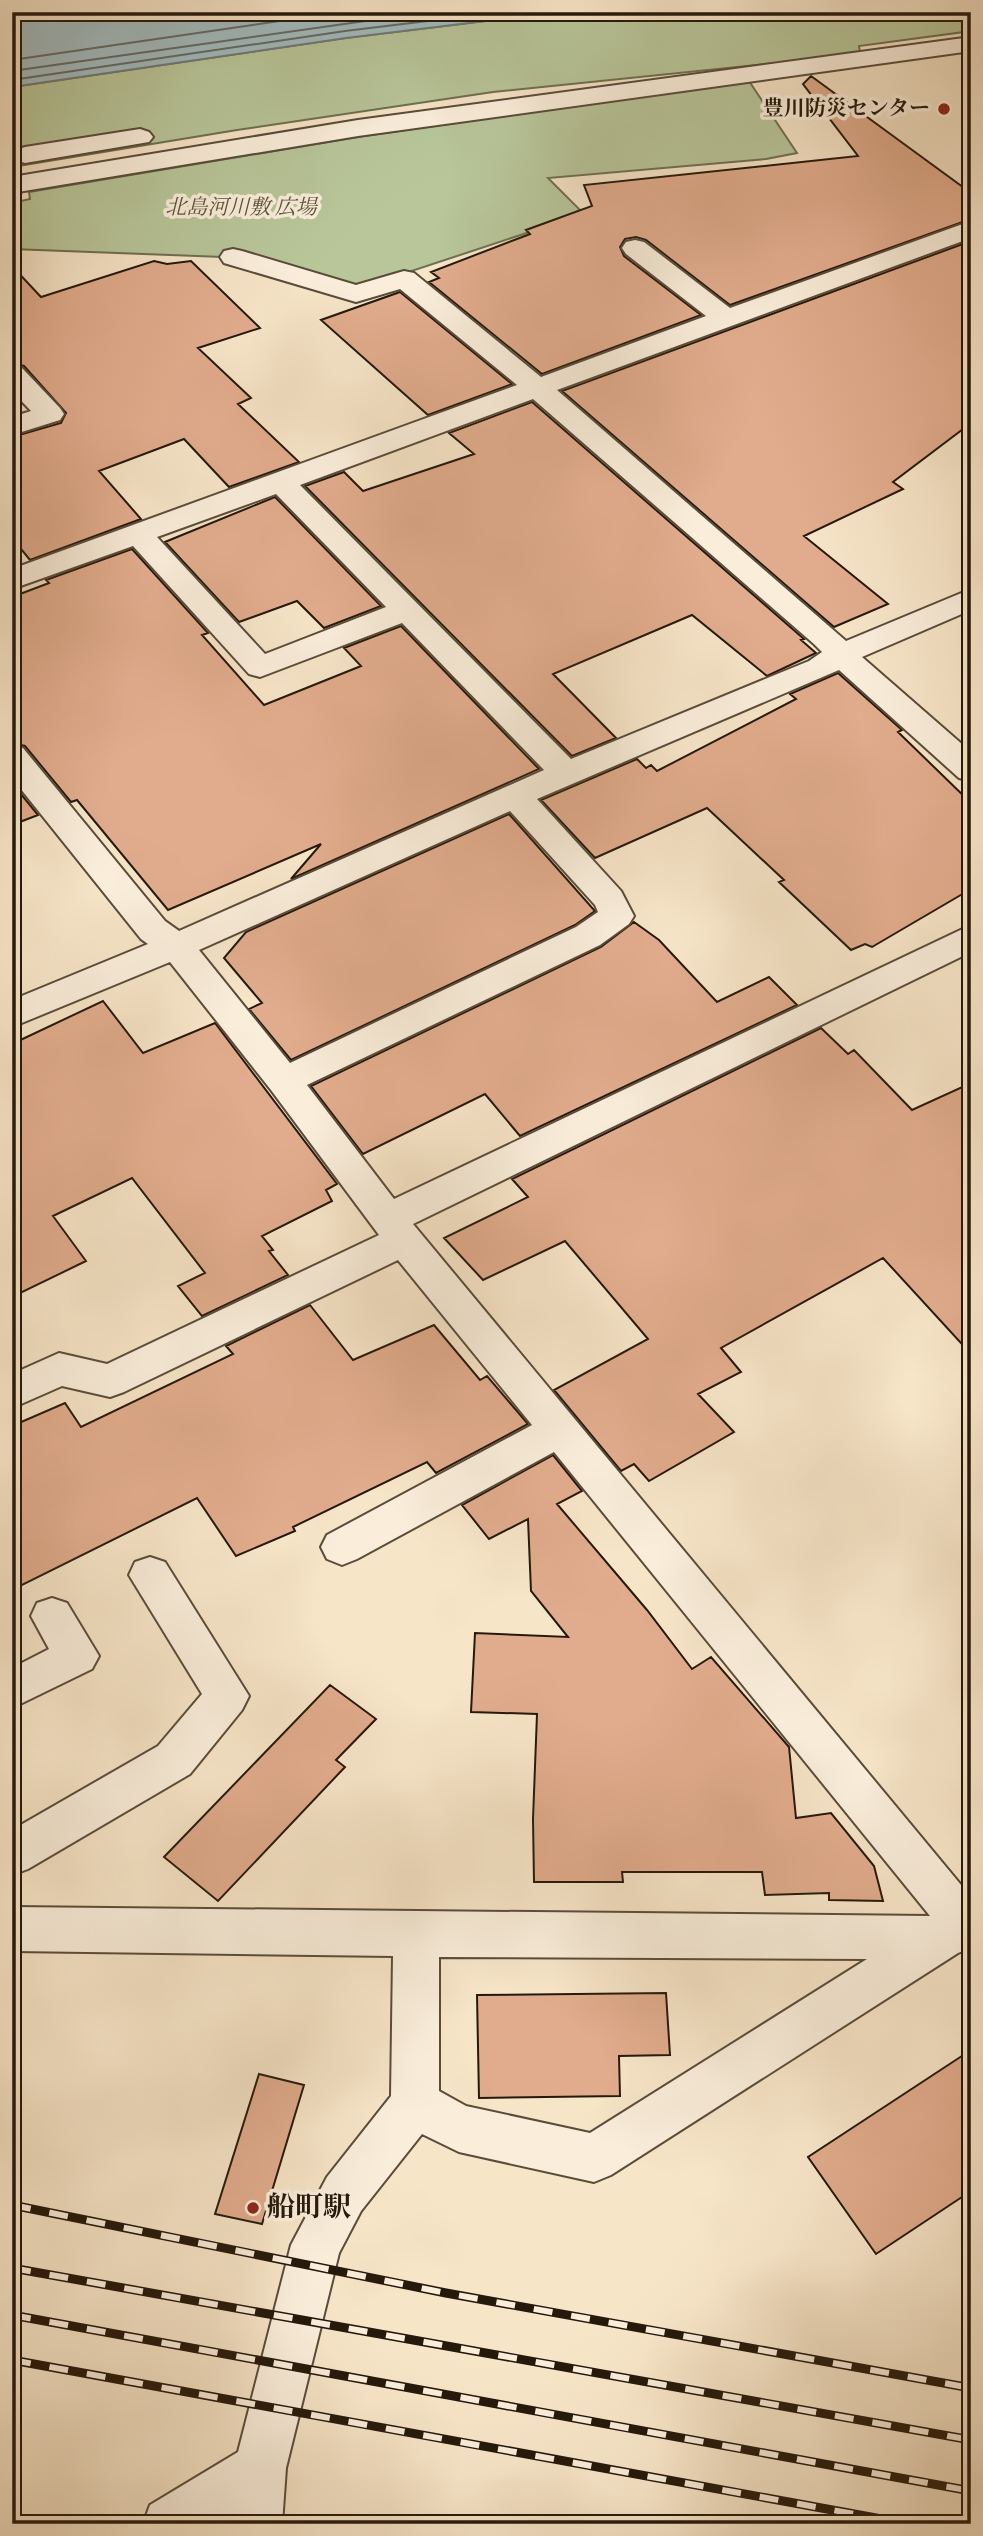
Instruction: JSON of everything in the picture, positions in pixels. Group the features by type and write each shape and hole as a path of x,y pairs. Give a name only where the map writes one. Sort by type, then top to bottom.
{"street":[{"path":"12,185 358,128 971,44"},
{"path":"394,99 823,51 856,59"},
{"path":"25,155 162,134"},
{"path":"12,580 971,229"},
{"path":"635,248 727,319"},
{"path":"233,257 356,294 404,279 536,387 825,637 841,655 971,770"},
{"path":"12,374 50,414 12,426"},
{"path":"280,481 566,773"},
{"path":"138,534 260,667 405,611"},
{"path":"12,1014 176,946 566,773 820,668 841,655 971,598"},
{"path":"12,756 153,930 176,946 284,1081 396,1229 962,1929"},
{"path":"284,1081 588,936 617,916 610,899 516,797"},
{"path":"12,1392 60,1369 110,1381 396,1229 971,937"},
{"path":"342,1547 559,1430"},
{"path":"12,1854 174,1760 227,1696 150,1575"},
{"path":"12,1689 77,1656 52,1616"},
{"path":"12,1929 416,1935 962,1929"},
{"path":"415,2104 459,2128 594,2158 962,1929"},
{"path":"255,2524 260,2468 316,2245 344,2194 415,2104 416,1935"},
{"path":"169,2524 260,2468"}],"green space":[{"path":"560,12 971,12 971,31 859,46 860,52 826,58 493,92 12,167 12,87 346,38"},
{"name":"北島河川敷 広場","path":"749,81 797,153 766,159 548,178 580,210 557,223 351,291 223,257 12,249 12,203 30,199 29,192 364,136"}],"water":[{"path":"12,12 560,12 346,38 12,87"}],"building":[{"path":"811,76 971,193 971,219 730,305 646,240 636,237 625,239 620,247 624,256 701,315 542,374 429,282 439,278 431,272 530,234 526,230 592,206 584,185 858,156 803,84"},
{"path":"971,241 971,423 893,482 903,489 804,536 888,604 834,627 562,391"},
{"path":"154,261 167,264 191,261 260,328 198,348 251,398 238,404 299,462 229,487 184,439 99,471 141,519 30,560 12,538 12,437 61,423 66,413 24,366 12,363 12,266 41,297"},
{"path":"400,292 512,384 428,415 321,320"},
{"path":"532,402 804,639 801,640 816,653 767,676 692,615 553,674 616,738 572,756 305,486 344,472 363,491 474,454 449,433"},
{"path":"275,497 381,606 324,628 297,601 239,622 165,542"},
{"path":"132,549 208,633 202,635 264,705 361,666 344,648 401,626 539,769 291,879 321,844 168,910 77,800 71,802 25,746 12,743 12,597 49,583 46,580"},
{"path":"838,673 902,730 898,732 971,803 971,889 872,947 865,944 851,950 779,882 784,880 707,808 595,858 541,800 637,759 646,768 651,765 657,771 796,699 790,694"},
{"path":"12,783 38,815 12,825"},
{"path":"509,814 595,911 575,925 291,1060 249,1009 262,1003 224,958 246,932"},
{"path":"634,922 659,940 717,1002 769,977 797,1005 520,1136 485,1094 363,1154 311,1086 601,947"},
{"path":"103,1001 143,1053 215,1023 337,1184 326,1190 332,1201 262,1236 273,1250 269,1251 288,1275 202,1316 178,1286 205,1273 132,1178 53,1216 86,1261 12,1297 12,1044"},
{"path":"821,1028 848,1054 854,1050 912,1110 971,1083 971,1354 883,1258 721,1348 741,1372 698,1394 734,1432 649,1481 634,1464 621,1471 554,1390 648,1339 565,1241 483,1280 444,1238 528,1197 512,1179"},
{"path":"310,1305 353,1360 434,1325 480,1380 487,1376 528,1424 436,1473 427,1462 293,1527 295,1531 236,1556 197,1498 12,1590 12,1426 65,1403 81,1427 233,1354 226,1346"},
{"path":"553,1455 582,1491 557,1504 647,1610 692,1669 711,1657 789,1747 796,1818 831,1813 874,1866 883,1901 829,1900 829,1893 765,1895 762,1872 622,1872 623,1882 534,1882 533,1819 537,1714 471,1712 475,1633 568,1637 531,1591 528,1519 489,1539 462,1505"},
{"path":"330,1685 376,1719 336,1760 345,1767 218,1901 164,1857"},
{"path":"666,1993 670,2055 619,2056 620,2096 479,2098 477,1995"},
{"path":"971,2050 971,2191 876,2254 808,2157"},
{"path":"259,2074 304,2085 262,2224 215,2214"}],"railway":[{"path":"12,2205 446,2293 971,2388"},
{"path":"12,2268 971,2440"},
{"path":"12,2315 971,2491"},
{"path":"12,2360 909,2524"}],"place":[{"name":"豊川防災センター","path":"944,109"},
{"name":"船町駅","path":"253,2208"}]}
